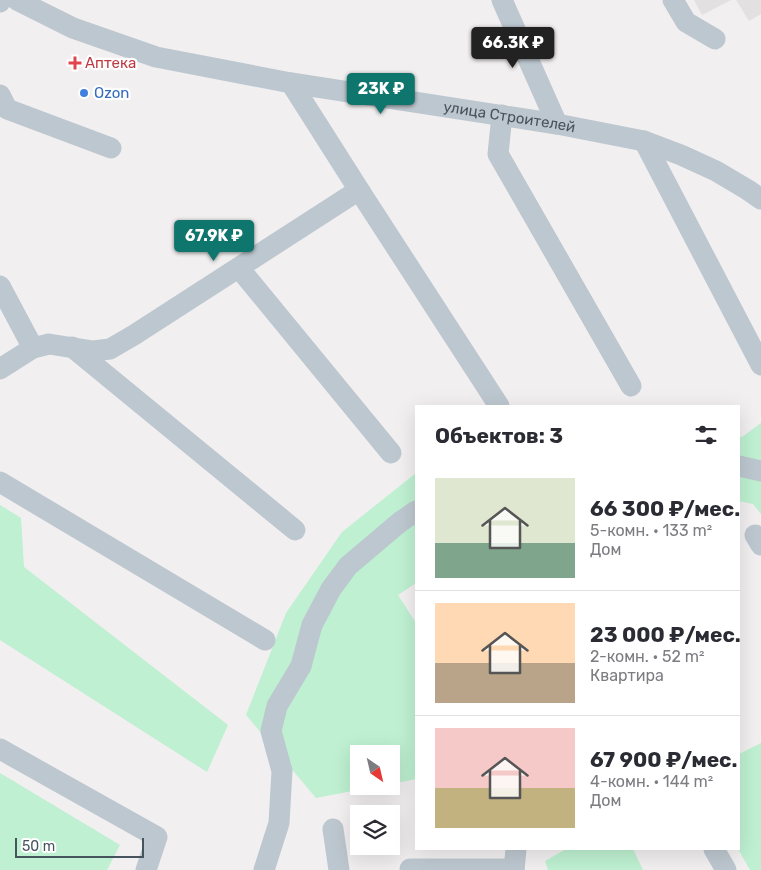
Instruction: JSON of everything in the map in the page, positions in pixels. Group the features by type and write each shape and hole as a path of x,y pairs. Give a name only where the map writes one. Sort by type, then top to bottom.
{"street":[{"name":"улица Строителей","path":"17,0 73,28 156,57 291,83 557,124 644,141 716,171 761,199"},
{"path":"502,0 557,124"},
{"path":"673,0 686,22 716,39"},
{"path":"291,83 498,405"},
{"path":"0,95 7,109 110,148"},
{"path":"502,115 498,154 631,386"},
{"path":"644,141 761,365"},
{"path":"0,369 33,348 49,344 93,351 110,349 359,190"},
{"path":"239,268 391,453"},
{"path":"0,286 33,348"},
{"path":"72,347 295,530"},
{"path":"740,466 761,471"},
{"path":"0,482 265,640"},
{"path":"264,870 278,823 282,771 271,731 277,706 301,666 312,625 331,590 348,566 415,512"},
{"path":"0,749 157,837 146,870"},
{"path":"333,828 339,870"},
{"path":"715,850 726,870"},
{"path":"410,869 514,862"}],"shaded area":[{"path":"694,0 731,0 702,15"},
{"path":"736,0 761,0 761,14 749,21"}],"green space":[{"path":"761,423 761,514 753,504 740,501 740,436 742,437"},
{"path":"415,474 415,584 398,595 415,621 415,779 400,782 400,745 350,745 350,791 316,798 246,715 286,613 342,532"},
{"path":"0,505 21,518 24,567 228,725 207,772 0,640"},
{"path":"761,743 761,870 750,870 739,850 740,754"},
{"path":"0,773 120,845 107,870 0,870"},
{"path":"564,850 633,850 643,870 548,870 545,861"}],"place":[{"name":"Аптека","path":"75,63"},
{"name":"Ozon","path":"84,93"}]}
